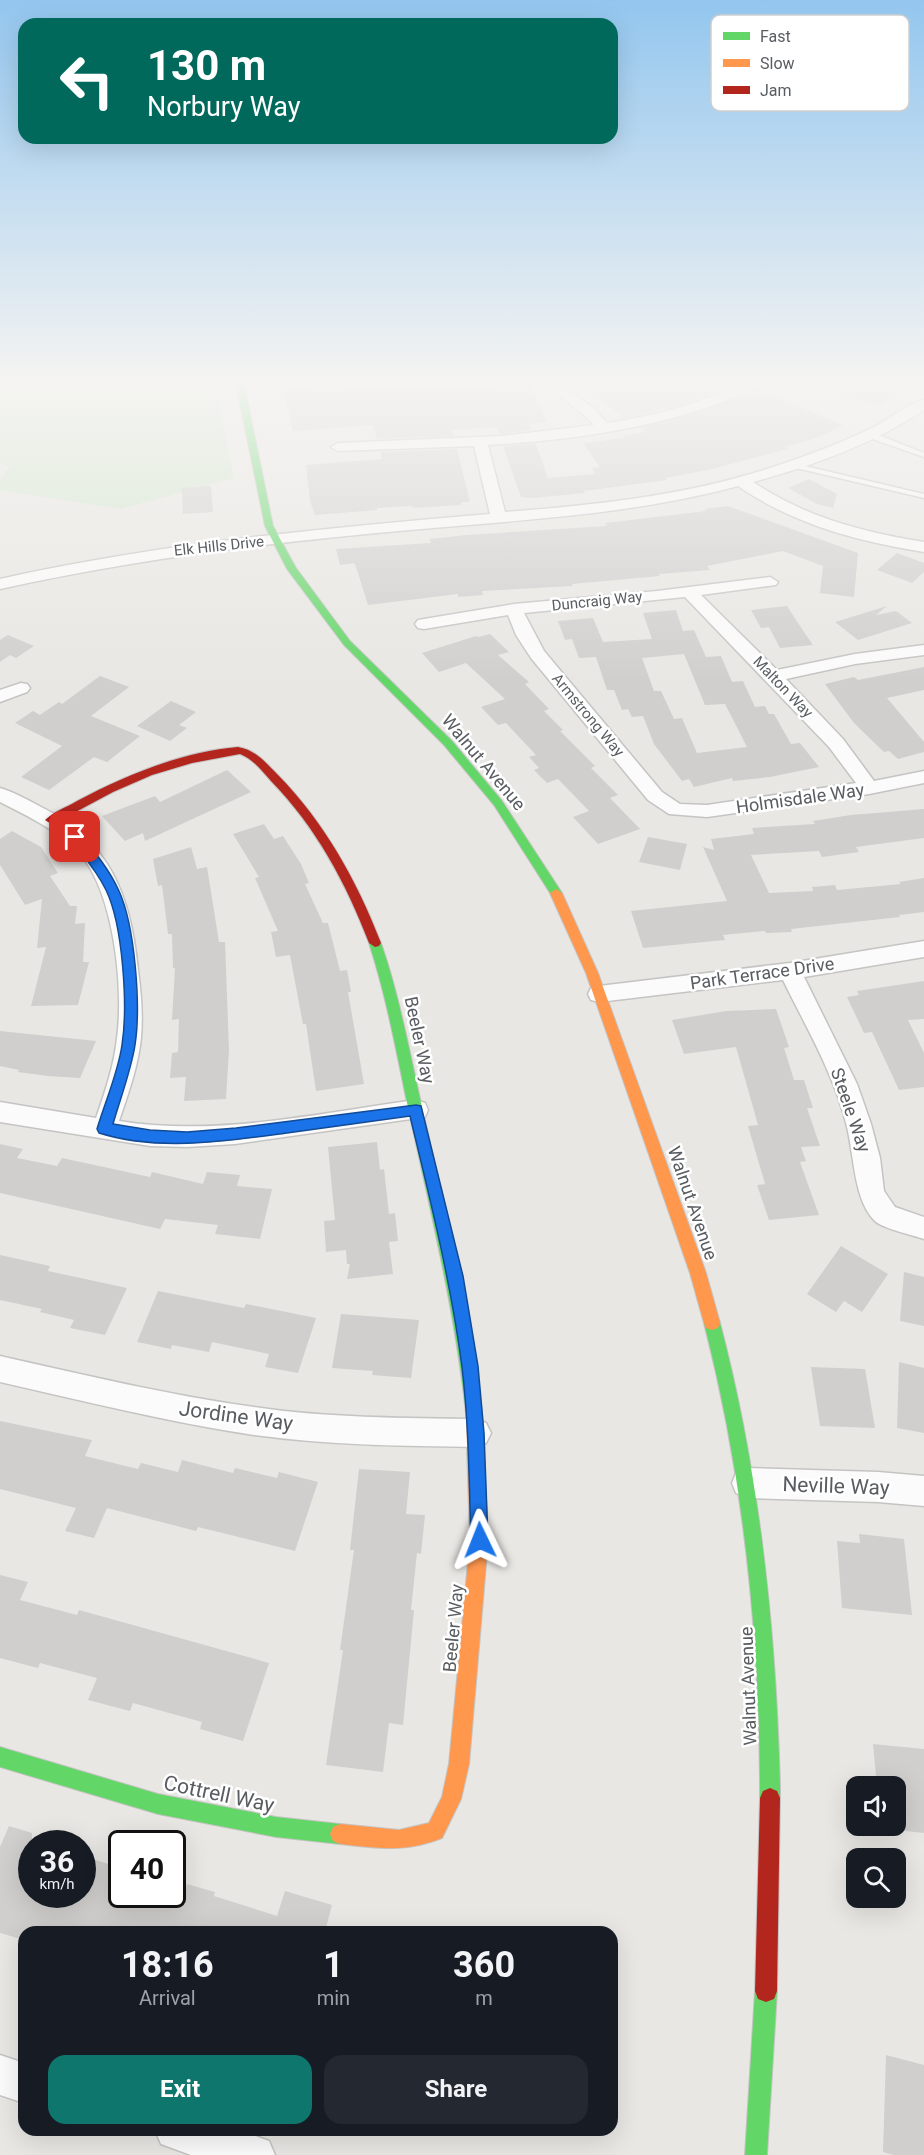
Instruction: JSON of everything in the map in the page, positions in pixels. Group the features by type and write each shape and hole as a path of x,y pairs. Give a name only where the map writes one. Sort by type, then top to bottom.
{"street":[{"name":"Walnut Avenue","path":"259,480 269,526 312,599 347,643 448,743 498,803 542,869 572,923 698,1273 727,1377 747,1483 764,1629 770,1788 767,1972 756,2155"},
{"path":"489,480 499,518"},
{"name":"Elk Hills Drive","path":"0,584 143,555 367,529 554,514 622,506 749,480"},
{"path":"741,482 781,508 825,526 878,540 924,547"},
{"name":"Duncraig Way","path":"424,624 467,615 514,609 689,592 740,583 770,582"},
{"name":"Malton Way","path":"689,592 836,743 869,788"},
{"name":"Armstrong Way","path":"514,609 525,635 537,654 655,796 676,810"},
{"path":"773,676 855,659 924,650"},
{"path":"0,696 21,688"},
{"name":"Beeler Way","path":"51,820 99,792 186,760 239,750 254,757 293,795 336,858 362,907 389,981 416,1110 455,1276 470,1366 476,1433 480,1540 459,1764 451,1800 435,1831"},
{"name":"Holmisdale Way","path":"676,810 707,811 869,788 924,777"},
{"path":"0,794 51,820 75,837 94,858 113,892 122,918 131,1017 128,1047 104,1129"},
{"name":"Park Terrace Drive","path":"599,994 790,971 924,949"},
{"name":"Steele Way","path":"790,971 845,1084 859,1124 867,1158 871,1193 886,1215 924,1228"},
{"path":"0,1112 150,1136 187,1137 236,1134 416,1110"},
{"name":"Jordine Way","path":"0,1369 152,1404 256,1421 337,1429 476,1433"},
{"name":"Neville Way","path":"747,1483 878,1487 924,1491"},
{"name":"Cottrell Way","path":"0,1757 158,1804 276,1827 399,1840 435,1831"},
{"path":"0,2075 18,2081"},
{"path":"194,2136 255,2155"}],"lane":[{"path":"856,480 924,496"}],"green space":[{"path":"0,480 228,480 121,509 0,490"}],"building":[{"path":"308,480 464,480 470,502 461,502 461,505 377,508 377,510 315,515 310,501"},
{"path":"515,480 667,480 584,491 585,493 521,497"},
{"path":"810,480 837,494 833,508 817,504 788,488"},
{"path":"211,486 213,512 183,514 182,488"},
{"path":"728,506 858,553 854,597 820,593 823,566 783,551 707,566 710,570 572,584 573,586 482,591 483,595 458,597 458,594 368,605 354,563 340,565 336,549 431,543 430,539 466,535 607,526 605,523 706,511 705,509"},
{"path":"897,553 924,563 924,572 912,583 877,570"},
{"path":"787,606 813,645 780,648 769,627 761,628 751,610"},
{"path":"887,606 876,615 896,611 912,623 858,640 835,622"},
{"path":"676,610 683,631 694,630 706,657 721,656 732,682 743,681 755,707 765,706 769,714 774,714 791,744 800,743 819,767 770,777 733,781 732,778 694,787 689,779 682,781 654,744 643,716 632,717 628,709 622,710 614,690 607,690 596,657 579,658 572,639 565,640 558,621 593,618 603,642 652,639 643,613","holes":["684,654 705,705 725,704 747,747 697,753 682,718 674,719 661,691 654,691 642,658"]},
{"path":"490,634 509,652 498,655 529,682 525,684 549,709 544,711 563,730 560,731 595,766 591,768 618,795 610,798 640,829 598,844 573,817 589,811 558,779 547,783 534,770 539,768 529,757 536,755 506,723 498,725 481,707 505,699 466,663 439,672 422,653 476,636"},
{"path":"8,635 34,646 16,658 10,655 0,662 0,640"},
{"path":"924,667 924,690 887,698 924,742 924,752 898,759 889,751 884,752 854,723 825,684 854,677 858,680"},
{"path":"100,676 129,687 91,716 140,736 107,762 94,757 49,790 21,777 62,746 15,723 33,711 40,715 59,702 62,704"},
{"path":"171,701 196,712 179,725 187,728 170,741 137,726"},
{"path":"227,770 251,792 145,841 143,833 125,841 102,816 155,796 160,802"},
{"path":"924,809 924,838 856,847 859,852 822,857 819,851 751,855 769,893 813,891 812,887 835,885 837,890 901,884 899,882 924,878 924,912 899,915 900,917 791,929 792,932 766,933 765,931 723,935 725,940 643,948 631,911 727,901 703,847 714,850 711,839 754,834 752,828 815,824 813,821 851,815"},
{"path":"264,824 274,839 283,836 301,864 309,883 305,884 323,923 328,923 340,971 347,970 351,992 348,992 364,1084 316,1091 306,1024 303,1024 290,955 276,957 271,932 278,931 255,878 259,877 233,834"},
{"path":"12,831 41,847 58,873 50,876 70,906 77,906 75,924 85,923 83,962 89,962 78,1005 31,1006 46,947 37,948 42,899 25,905 0,865 0,839"},
{"path":"648,837 687,844 680,870 639,862"},
{"path":"191,847 197,869 207,867 219,942 225,942 229,1050 226,1099 184,1101 186,1077 170,1078 172,1053 178,1052 179,1019 172,1020 175,968 173,968 172,934 168,934 162,885 158,886 153,859"},
{"path":"924,981 924,1019 908,1020 924,1053 924,1087 899,1090 872,1032 864,1033 847,997 859,995 857,991"},
{"path":"776,1009 789,1047 784,1048 794,1080 804,1080 813,1108 807,1108 820,1146 801,1147 806,1161 800,1162 819,1215 769,1220 757,1185 765,1184 748,1126 758,1125 736,1047 684,1054 672,1020 726,1011"},
{"path":"0,1031 96,1041 80,1078 48,1076 18,1072 19,1070 0,1066"},
{"path":"377,1142 380,1170 384,1169 389,1214 395,1213 398,1241 389,1242 393,1274 347,1279 350,1264 347,1264 346,1250 326,1252 324,1221 335,1220 328,1147"},
{"path":"0,1144 23,1149 17,1158 57,1166 62,1158 150,1177 152,1172 203,1184 207,1172 240,1175 237,1186 272,1189 260,1239 215,1234 218,1225 165,1219 160,1229 0,1193"},
{"path":"841,1246 888,1274 862,1312 844,1301 836,1312 807,1294"},
{"path":"0,1255 50,1266 48,1271 127,1288 105,1335 70,1328 74,1320 40,1312 42,1309 0,1300"},
{"path":"904,1272 924,1277 924,1326 900,1321"},
{"path":"158,1291 244,1308 246,1304 316,1318 298,1373 265,1367 269,1354 212,1342 209,1352 172,1345 171,1349 137,1342"},
{"path":"341,1314 419,1320 411,1378 372,1375 373,1371 332,1368"},
{"path":"899,1362 924,1368 924,1433 897,1428"},
{"path":"811,1367 865,1369 875,1428 820,1426"},
{"path":"0,1421 92,1440 85,1456 138,1469 141,1463 178,1472 182,1460 233,1473 235,1468 277,1478 279,1472 318,1482 295,1551 198,1527 196,1531 107,1508 94,1538 65,1531 76,1508 0,1489"},
{"path":"359,1469 410,1472 406,1514 425,1515 421,1554 417,1553 411,1610 414,1610 403,1725 389,1723 383,1772 326,1765 343,1650 340,1650 354,1550 350,1550"},
{"path":"859,1534 904,1539 912,1615 842,1608 837,1541 860,1543"},
{"path":"0,1575 28,1582 20,1600 77,1615 79,1610 269,1663 243,1741 200,1729 202,1722 133,1703 130,1711 88,1700 97,1678 40,1663 38,1668 0,1658"},
{"path":"873,1744 924,1749 924,1833 906,1831 906,1776 876,1776"},
{"path":"9,1826 22,1830 18,1830 18,1908 96,1908 96,1860 108,1864 108,1908 186,1908 187,1884 215,1892 214,1896 277,1916 285,1891 332,1905 327,1926 18,1926 18,1938 0,1933 0,1847"},
{"path":"886,2055 924,2065 924,2155 894,2155 883,2152"}],"traffic: fast":[{"path":"260,480 269,526 292,569 347,643 448,743 498,803 556,893"},
{"path":"375,943 394,1006 450,1261 458,1299 474,1413"},
{"path":"712,1323 735,1417 757,1561 765,1658 770,1798"},
{"path":"0,1757 158,1804 276,1827 340,1834"},
{"path":"756,2155 766,1991"}],"traffic: slow":[{"path":"556,893 592,973 698,1273 712,1323"},
{"path":"340,1834 399,1840 435,1831 451,1799 459,1764 479,1541 474,1413"}],"traffic: jam":[{"path":"51,820 89,799 148,773 190,760 231,751 242,751 258,760 302,808 317,829 344,873 375,943"},
{"path":"766,1991 770,1798"}],"route":[{"path":"75,837 94,858 113,892 122,918 125,938 131,1017 128,1047 104,1129 150,1136 187,1137 236,1134 416,1110 455,1276 470,1366 476,1433 480,1540"}]}
